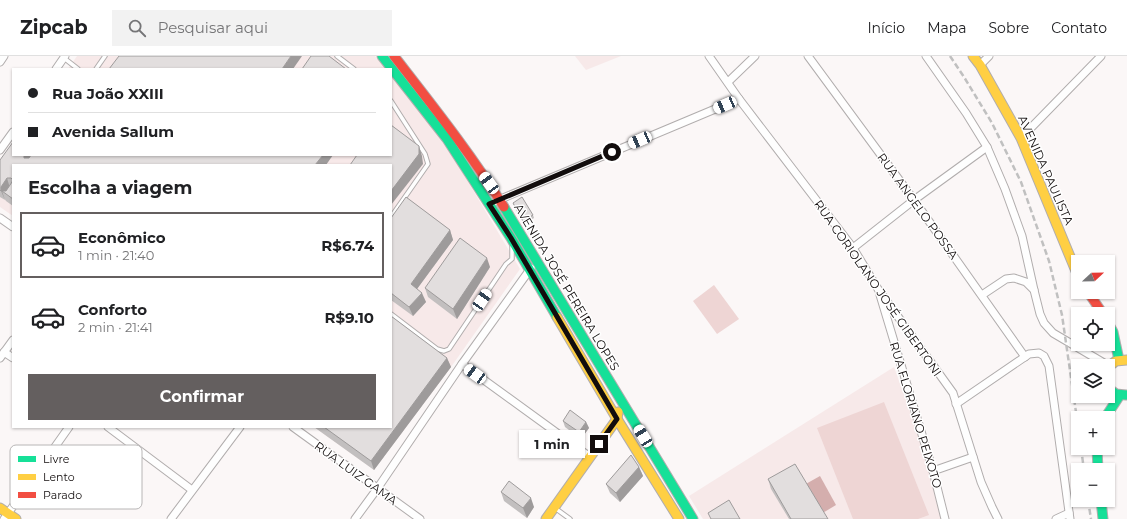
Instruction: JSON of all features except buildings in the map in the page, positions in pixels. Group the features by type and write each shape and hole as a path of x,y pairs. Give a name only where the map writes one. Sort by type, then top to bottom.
{"main road":[{"name":"AVENIDA JOSÉ PEREIRA LOPES","path":"382,56 391,67"},
{"name":"AVENIDA PAULISTA","path":"973,56 980,65 1021,138 1071,259"},
{"name":"AVENIDA JOSÉ PEREIRA LOPES","path":"399,58 448,125 499,199 693,519"},
{"name":"AVENIDA JOSÉ PEREIRA LOPES","path":"392,68 447,139 511,238 617,419 679,519"},
{"path":"1115,338 1123,360"},
{"path":"1115,393 1125,395"},
{"path":"1111,411 1125,395"},
{"path":"546,519 617,419 620,398"},
{"path":"1102,507 1103,519"},
{"path":"0,508 6,516 16,519"}],"street":[{"path":"0,62 4,56"},
{"name":"RUA CORIOLANO JOSÉ GIBERTONI","path":"709,56 739,99 853,248 878,289 953,394 973,457 989,501 998,519"},
{"path":"728,82 755,56"},
{"name":"RUA ANGELO POSSA","path":"808,56 914,200 1025,357"},
{"path":"926,56 966,113 987,147 1005,189 1022,236 1040,314 1044,322 1053,333 1095,359"},
{"path":"980,65 989,56"},
{"path":"1021,138 1101,56"},
{"path":"57,68 63,57"},
{"path":"489,204 739,99"},
{"path":"0,150 12,133"},
{"path":"853,248 914,200 987,147"},
{"path":"0,218 12,226"},
{"path":"355,519 529,269 538,265"},
{"path":"982,295 1006,279 1014,278 1026,282 1034,290"},
{"name":"RUA FLORIANO PEIXOTO","path":"878,289 933,471 945,519"},
{"path":"12,341 2,355 12,358"},
{"path":"956,404 1025,357 1034,353 1039,353 1047,361 1049,366 1070,516 1056,519"},
{"path":"462,364 590,457"},
{"path":"56,445 68,428"},
{"path":"109,428 132,445"},
{"path":"171,519 239,428"},
{"name":"RUA LUIZ GAMA","path":"294,428 420,519"},
{"path":"142,452 192,490"},
{"path":"933,471 973,457"}],"lane":[{"path":"97,68 105,56"},
{"path":"337,56 353,68"},
{"path":"63,57 77,68"},
{"path":"391,67 399,58"},
{"path":"392,216 428,164 425,154 393,102"},
{"path":"392,315 437,349 444,351 449,349 506,264 512,259 511,238 520,232"},
{"path":"554,508 570,519"}],"shaded area":[{"path":"77,56 375,56 385,68 69,68"},
{"path":"575,56 621,56 586,70"},
{"path":"392,76 405,91 455,160 520,269 451,367 374,470 315,428 392,428 392,164 12,164 12,215 0,207 0,169 12,156 392,156"},
{"path":"714,285 739,319 717,334 693,301"},
{"path":"894,367 940,495 943,519 703,519 689,496"},
{"path":"884,402 929,515 918,519 853,519 817,428"},
{"path":"820,476 836,505 821,514 804,485"}],"railway":[{"path":"950,56 992,123 1021,182 1049,261 1062,315 1076,411"},
{"path":"1082,455 1083,463"},
{"path":"1089,507 1091,519"}],"traffic: fast":[{"path":"382,56 391,68"},
{"path":"392,69 447,139 511,238 557,317"},
{"path":"504,207 693,519"},
{"path":"1115,341 1119,360"},
{"path":"1115,393 1126,395"},
{"path":"1110,411 1120,395"},
{"path":"1097,455 1098,463"},
{"path":"1102,507 1103,519"}],"traffic: slow":[{"path":"973,56 980,65 1021,138 1071,259"},
{"path":"557,317 617,419 679,519"},
{"path":"1115,362 1127,360"},
{"path":"546,519 617,419 618,412"},
{"path":"0,508 16,519"}],"traffic: jam":[{"path":"394,56 465,149 504,207"},
{"path":"1093,299 1098,307"}],"route":[{"path":"599,444 617,419 511,238 489,204 612,152"}]}
